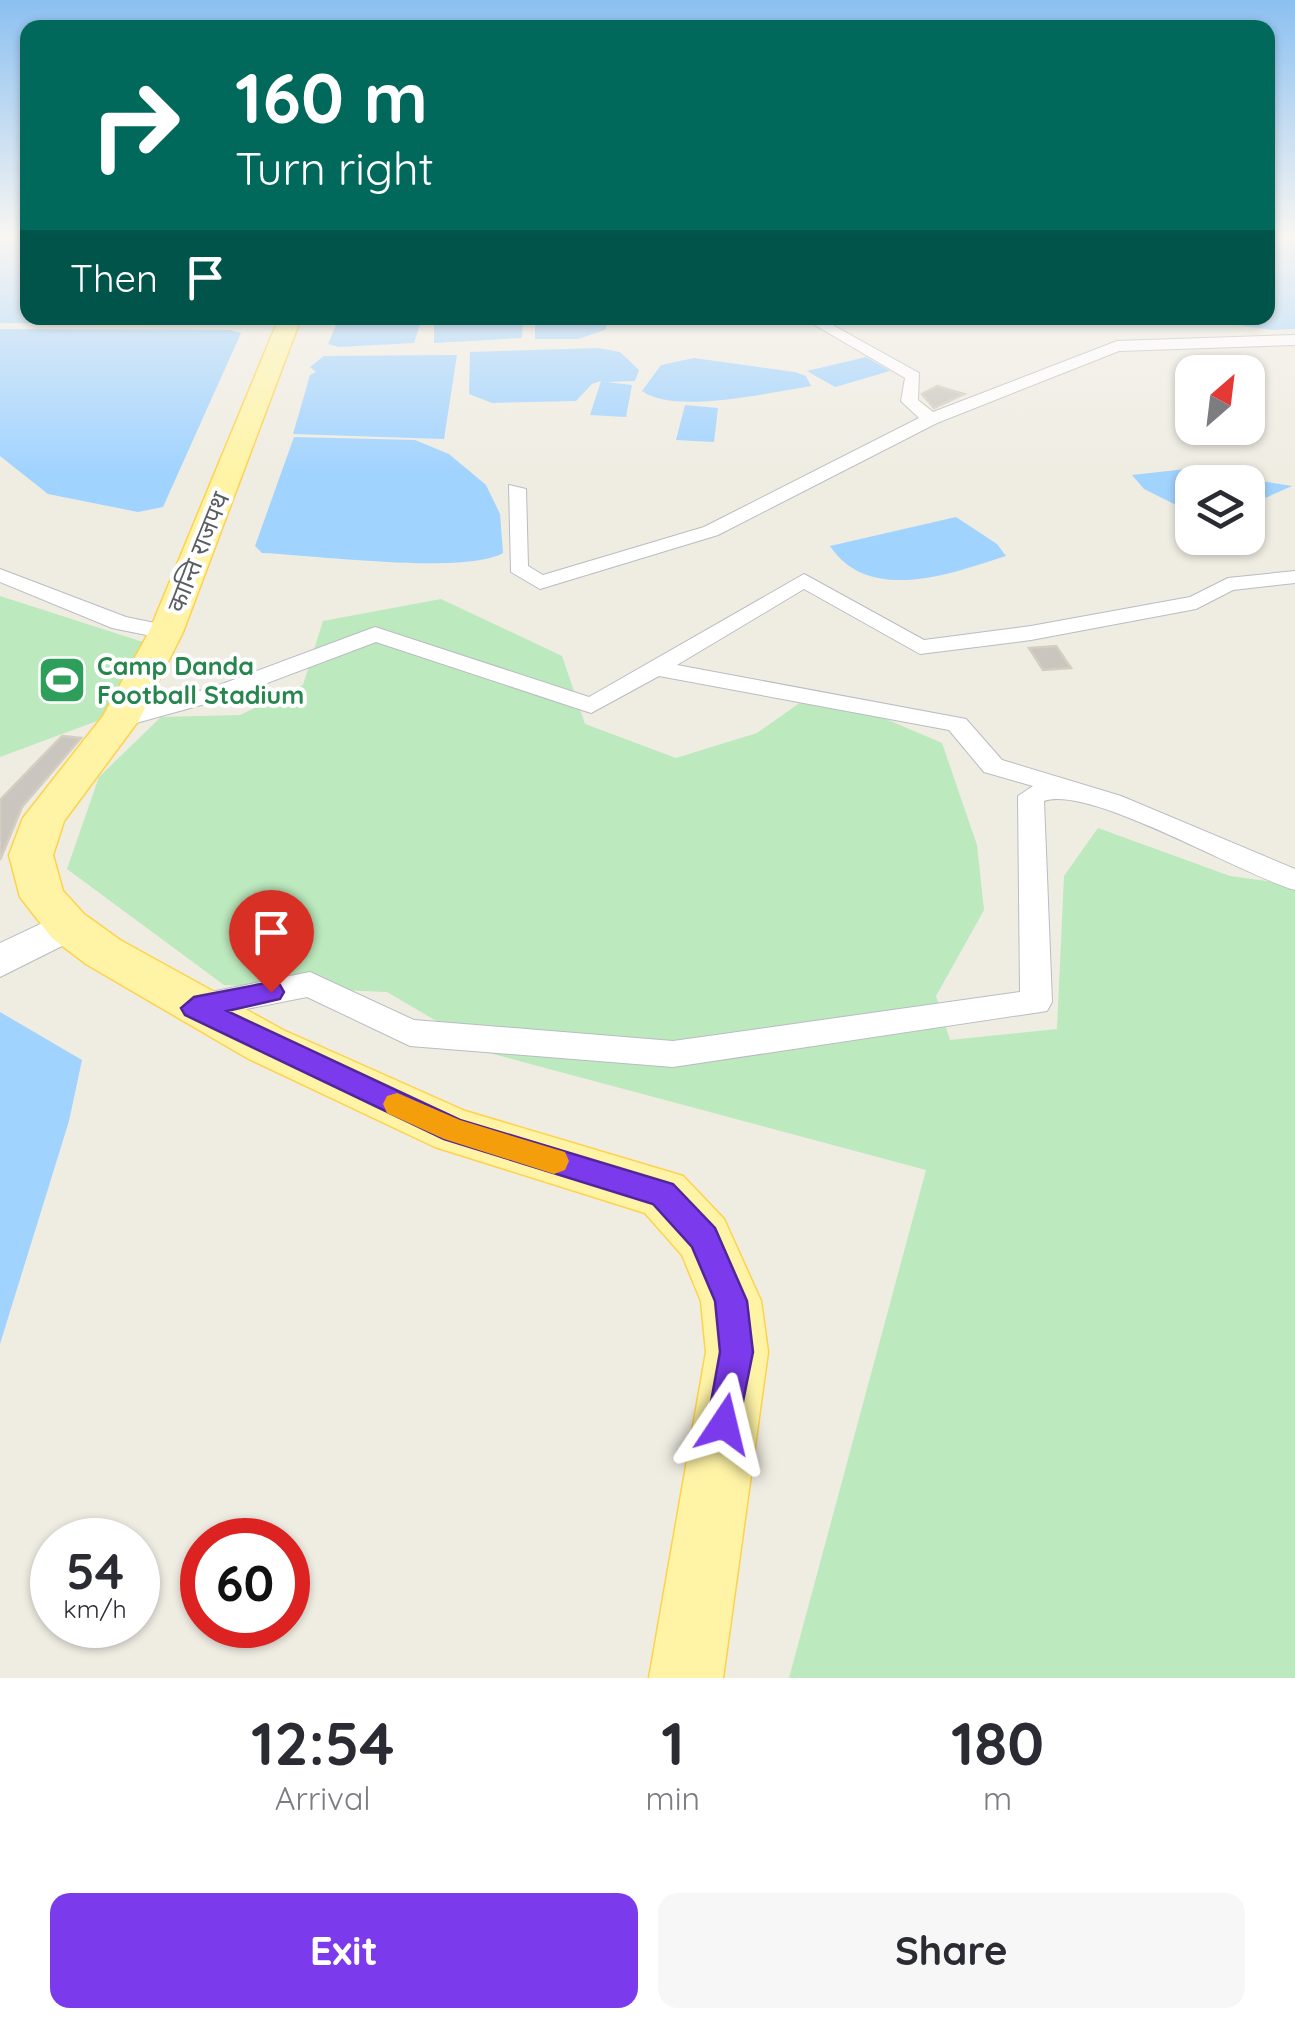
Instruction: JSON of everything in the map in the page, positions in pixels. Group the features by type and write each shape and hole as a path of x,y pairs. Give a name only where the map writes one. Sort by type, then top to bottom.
{"main road":[{"name":"कान्ति राजपथ","path":"68,926 42,897 30,855 44,818 120,720 166,632 287,325"},
{"path":"1,961 68,926 194,1008 454,1130 663,1194 704,1238 731,1301 736,1352 686,1678"}],"street":[{"path":"822,325 913,376 909,401 931,419"},
{"path":"516,489 518,568 540,582 712,530 931,419 1118,346 1295,340"},
{"path":"0,575 120,624 166,632"},
{"path":"120,720 222,692 375,634 591,706 804,580 920,646 1049,629 1196,602 1228,584 1295,577"},
{"path":"654,668 957,724 993,766 1112,802 1295,880"},
{"path":"194,1008 310,984 410,1033 673,1054 1036,1002 1031,796 1061,786"}],"green space":[{"name":"Camp Danda Football Stadium","path":"0,596 143,642 105,718 0,757"},
{"path":"441,599 562,656 585,724 676,758 757,733 818,690 942,743 977,845 984,910 936,996 950,1040 1057,1029 1064,876 1098,828 1230,876 1295,885 1295,1678 789,1678 926,1170 493,1054 387,992 224,985 67,869 99,777 161,717 240,715 303,685 323,621"}],"water":[{"path":"0,316 20,316 20,323 0,323"},
{"path":"1275,316 1295,316 1295,329 1237,325 1275,325"},
{"path":"336,325 420,325 414,343 339,347 328,344"},
{"path":"434,325 523,325 522,338 434,343"},
{"path":"535,325 607,325 605,330 578,339 535,339"},
{"path":"0,329 241,333 163,507 138,512 48,494 0,456"},
{"path":"598,348 620,352 639,370 635,381 606,382 632,385 626,417 590,415 601,381 592,384 576,401 492,403 469,394 470,352"},
{"path":"457,355 444,439 293,434 310,375 316,372 310,367 324,356"},
{"path":"866,357 890,371 835,387 807,371"},
{"path":"694,358 795,372 806,376 811,386 699,402 657,398 642,391 661,365"},
{"path":"685,405 718,408 714,442 676,440"},
{"path":"294,437 415,440 449,454 486,485 500,514 503,553 456,563 423,563 262,553 255,546"},
{"path":"1175,470 1175,504 1144,489 1132,475"},
{"path":"1265,482 1292,486 1265,498"},
{"path":"956,517 997,544 1006,556 937,576 889,580 866,575 847,564 830,546"},
{"path":"0,1012 82,1060 69,1121 0,1344"}],"building":[{"path":"937,386 964,394 934,408 922,394"},
{"path":"1056,646 1071,668 1043,670 1029,648"},
{"path":"62,736 81,738 22,807 0,860 0,800"}],"slow traffic":[{"path":"397,1104 454,1130 554,1161"}],"place":[{"name":"Camp Danda Football Stadium","path":"62,680"}],"route":[{"path":"271,992 194,1008 454,1130 663,1194 704,1238 731,1301 736,1352 724,1424"}]}
